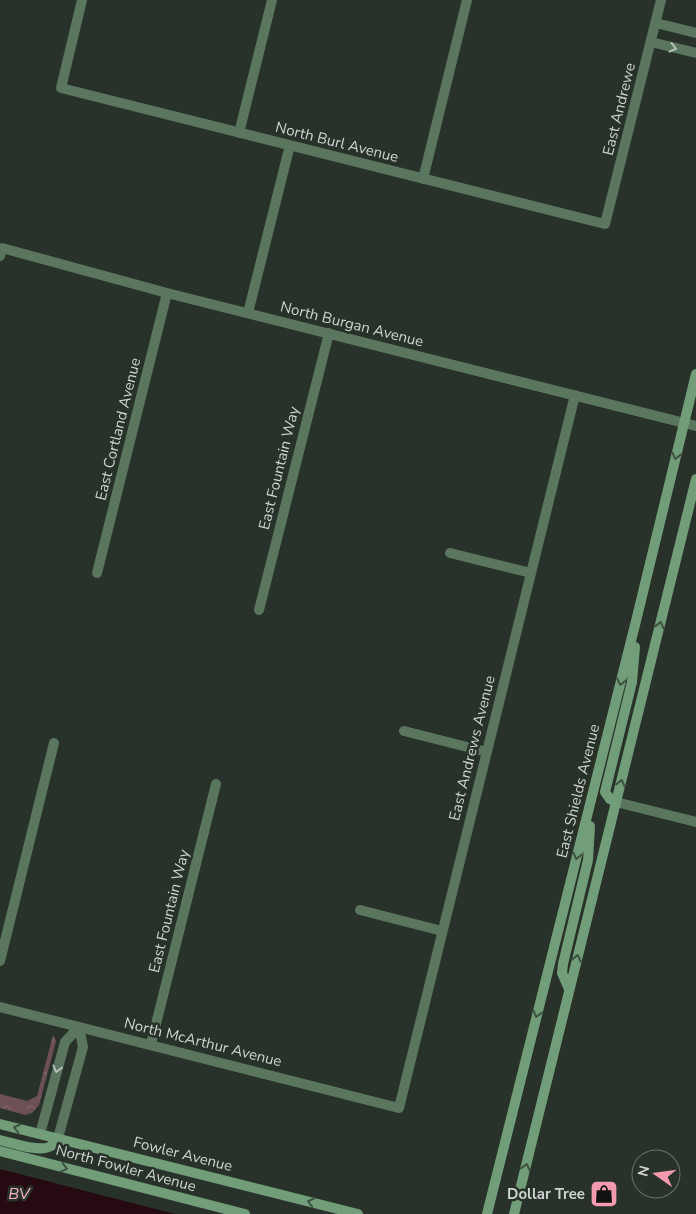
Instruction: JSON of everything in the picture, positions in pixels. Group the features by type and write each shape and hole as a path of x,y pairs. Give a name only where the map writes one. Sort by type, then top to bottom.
{"main road":[{"name":"East Shields Avenue","path":"487,1214 592,800 696,374"},
{"path":"514,1214 696,479"},
{"path":"616,802 610,799 605,792 632,682 636,621"},
{"path":"569,989 562,973 563,964 588,860 592,800"},
{"name":"Fowler Avenue","path":"0,1124 358,1214"},
{"path":"0,1140 34,1148 47,1148 53,1145 58,1138"},
{"name":"North Fowler Avenue","path":"0,1151 244,1214"}],"street":[{"name":"North Burl Avenue","path":"82,0 61,88 606,224"},
{"path":"239,133 272,0"},
{"path":"423,179 467,0"},
{"name":"East Andrewe","path":"606,224 661,0"},
{"path":"656,23 696,33"},
{"path":"651,42 696,53"},
{"path":"248,313 290,145"},
{"name":"North Burgan Avenue","path":"1,252 696,426"},
{"name":"East Cortland Avenue","path":"97,573 167,293"},
{"name":"East Fountain Way","path":"259,610 328,333"},
{"name":"East Andrews Avenue","path":"399,1108 574,395"},
{"path":"450,553 531,573"},
{"path":"404,731 487,752"},
{"path":"0,961 54,743"},
{"name":"East Fountain Way","path":"151,1044 216,784"},
{"path":"616,802 696,822"},
{"path":"360,910 442,931"},
{"name":"North McArthur Avenue","path":"0,1006 399,1108"},
{"path":"40,1134 65,1042 79,1027"},
{"path":"58,1138 83,1047 79,1027"}],"green space":[{"path":"53,1035 56,1041 39,1105 32,1113 25,1115 0,1108 0,1094 27,1101 37,1096"}],"water":[{"name":"BV","path":"0,1169 175,1214 0,1214"}],"place":[{"name":"Dollar Tree","path":"604,1194"}]}
